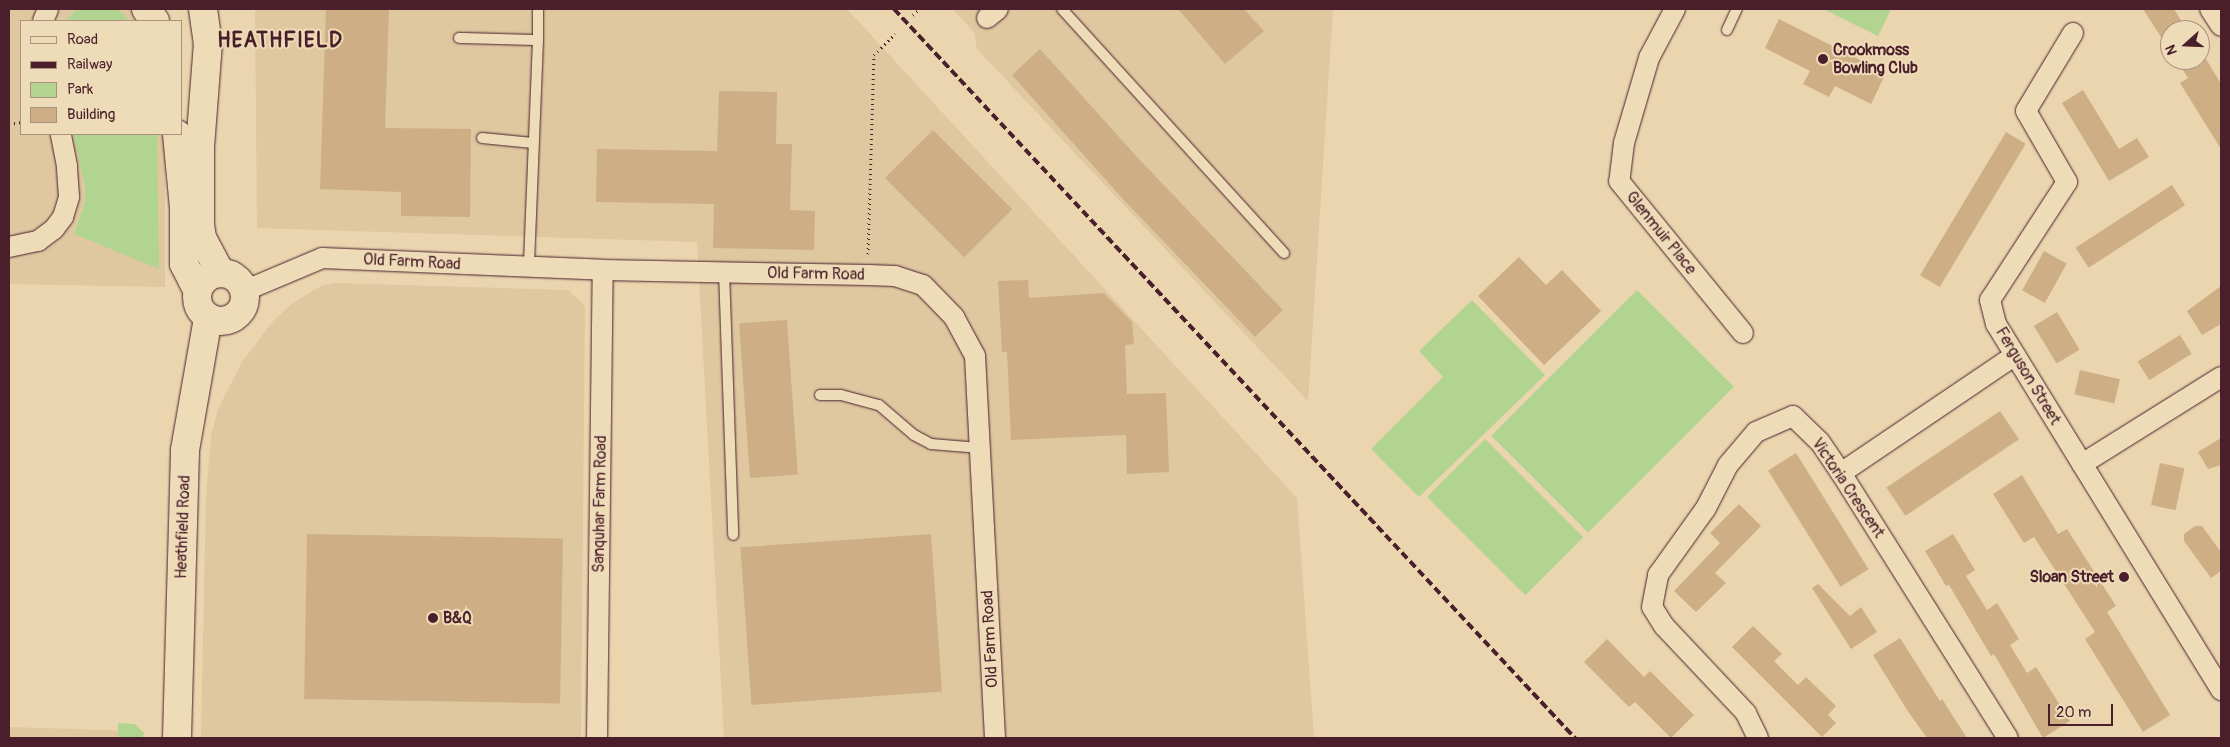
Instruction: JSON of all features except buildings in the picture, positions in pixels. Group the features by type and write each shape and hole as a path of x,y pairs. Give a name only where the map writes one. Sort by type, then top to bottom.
{"main road":[{"path":"146,9 154,20"},
{"path":"203,9 208,44 200,146 200,225 202,238 221,273"},
{"path":"177,135 184,208 184,264 197,290 197,306 208,318 224,322 238,314 243,307 244,291 236,278 221,273 206,277 197,290"},
{"name":"Heathfield Road","path":"177,738 185,450 208,318"}],"street":[{"name":"Glenmuir Place","path":"1675,9 1650,58 1624,143 1618,181 1742,333"},
{"path":"2210,9 2221,26"},
{"name":"Ferguson Street","path":"2073,33 2026,112 2067,182 1990,300 1996,324 2221,690"},
{"path":"9,247 38,241 54,229 63,217 69,197 67,166 60,135"},
{"name":"Old Farm Road","path":"244,291 322,258 603,270 895,276 923,286 954,317 975,356 996,738"},
{"name":"Sanquhar Farm Road","path":"597,738 603,270"},
{"path":"1842,473 2015,355"},
{"path":"2082,464 2221,377"},
{"name":"Victoria Crescent","path":"1758,738 1746,713 1664,626 1652,607 1658,576 1706,508 1728,465 1756,432 1793,416 1820,442 1842,473 2008,738"}],"lane":[{"path":"529,267 538,9"},
{"path":"1062,9 1284,253"},
{"path":"1727,30 1737,9"},
{"path":"459,38 538,40"},
{"path":"482,138 533,143"},
{"path":"724,271 733,534"},
{"path":"820,395 841,395 879,405 914,435 931,444 980,448"}],"path":[{"path":"913,15 920,9"},
{"path":"868,275 874,55 895,34"}],"shaded area":[{"path":"9,9 155,9 157,20 20,20 20,135 165,135 165,287 9,284"},
{"path":"255,9 847,9 1297,498 1314,738 724,738 697,242 257,228"},
{"path":"952,9 1333,9 1308,401 977,49 974,32"},
{"path":"334,283 568,290 585,306 581,738 201,738 206,497 211,436 218,409 242,362 274,320 293,303 321,286"},
{"path":"9,727 135,731 145,738 9,738"}],"green space":[{"path":"76,9 118,9 129,20 67,20"},
{"path":"1823,9 1891,9 1878,36"},
{"path":"73,135 157,135 159,269 74,234 85,202 85,186"},
{"path":"1637,290 1734,387 1588,533 1491,436"},
{"path":"1472,300 1545,375 1419,497 1371,449 1443,377 1419,351"},
{"path":"1485,439 1583,537 1525,595 1427,497"},
{"path":"118,723 135,724 145,734 140,738 118,738"}],"railway":[{"path":"894,9 1575,738"}],"place":[{"name":"Crookmoss Bowling Club","path":"1823,59"},
{"name":"Sloan Street","path":"2124,577"},
{"name":"B&Q","path":"433,618"}],"district":[{"name":"HEATHFIELD","path":"280,41"}]}
